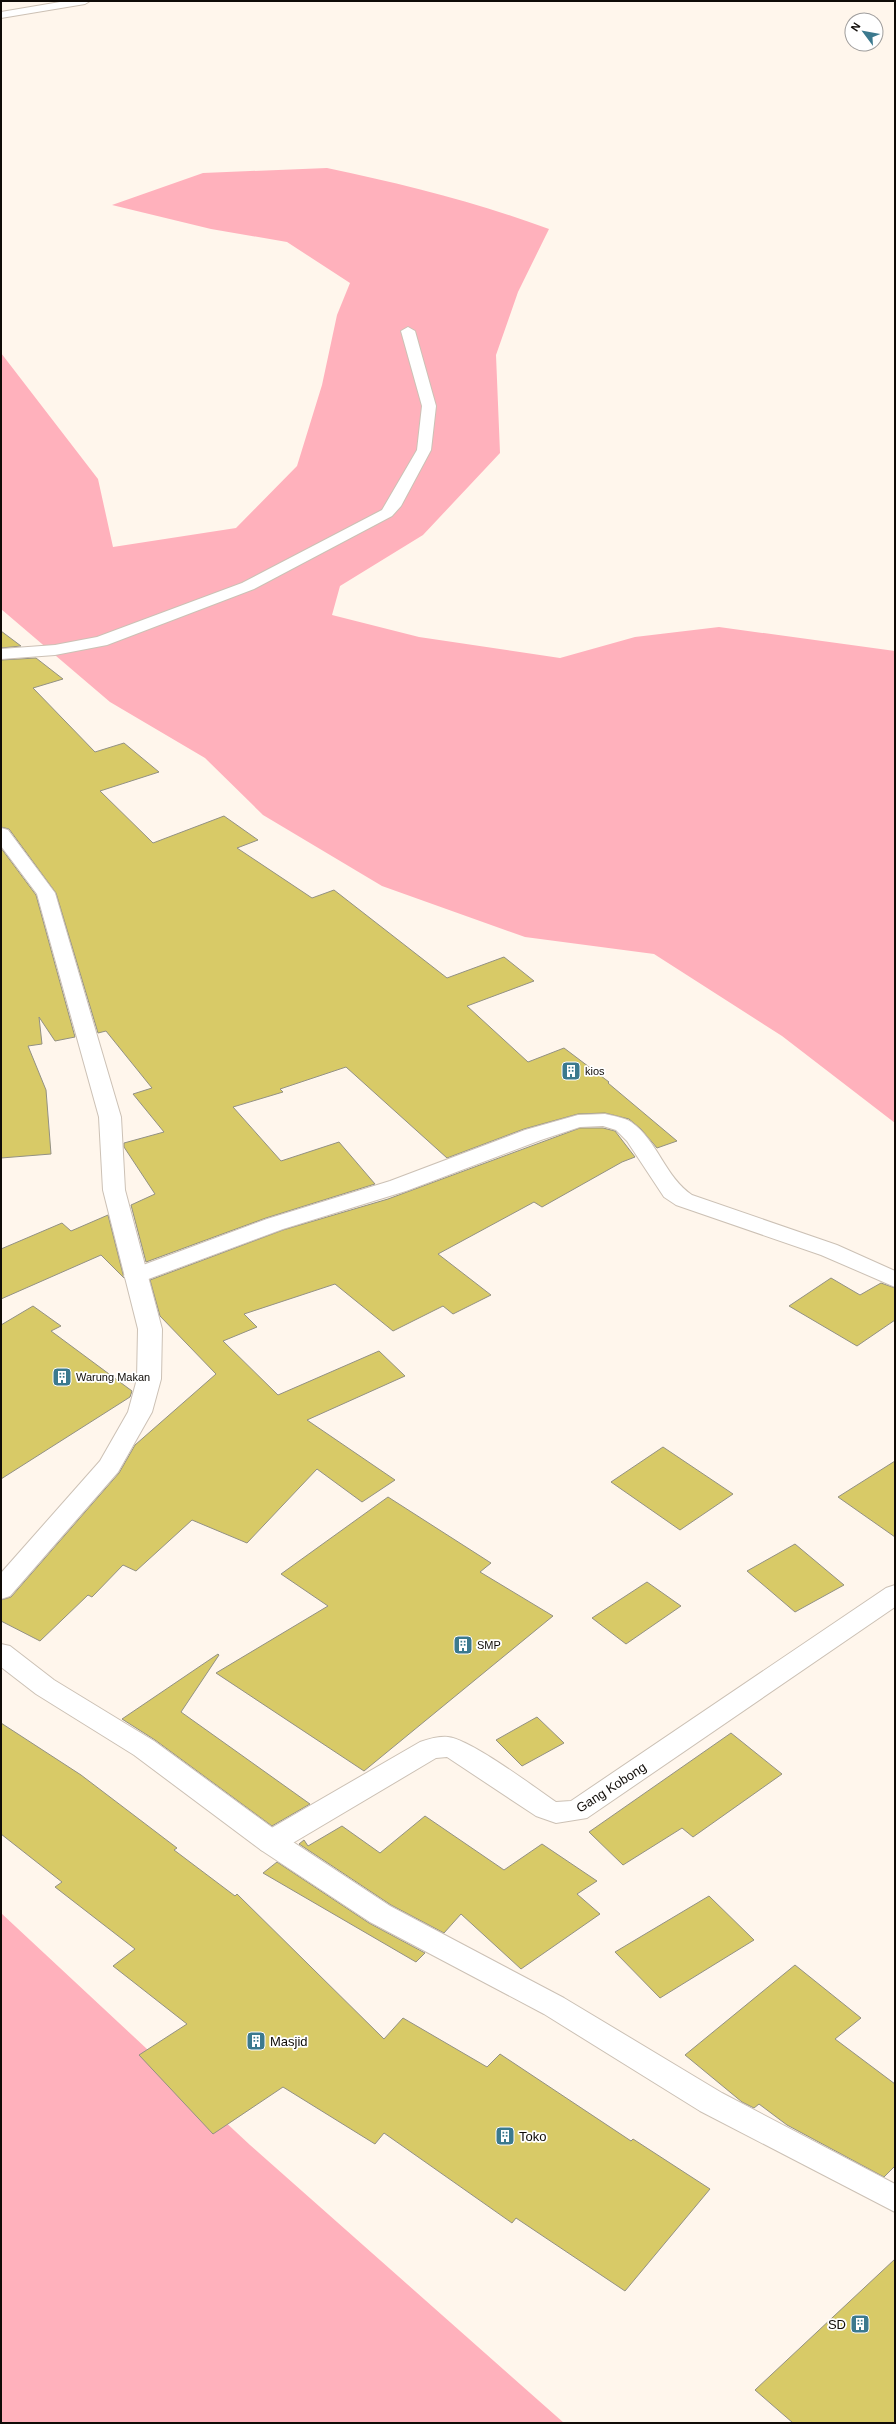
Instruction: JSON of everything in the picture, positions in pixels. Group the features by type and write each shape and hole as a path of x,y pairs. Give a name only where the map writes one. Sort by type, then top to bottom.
{"street":[{"path":"1,15 85,1"},
{"path":"1,654 55,650 101,641 248,586 387,512 393,506 424,450 429,406 408,331"},
{"path":"1,834 46,893 110,1117 114,1190 135,1276 150,1329 149,1379 140,1412 109,1466 1,1590"},
{"path":"135,1276 275,1224 398,1186 533,1134 578,1121 591,1119 616,1122 635,1137 672,1192 684,1200 829,1250 895,1280"},
{"name":"Gang Kobong","path":"271,1842 430,1749 448,1747 472,1758 546,1809 556,1813 577,1811 895,1594"},
{"path":"1,1653 45,1687 144,1748 271,1842 380,1914 554,2006 711,2102 895,2199"}],"shaded area":[{"path":"327,168 439,194 494,210 549,229 518,292 496,355 500,453 423,535 340,586 332,615 419,637 560,658 635,637 719,627 895,651 895,1123 782,1036 654,954 525,937 382,886 263,815 205,758 110,702 1,609 1,353 98,479 113,547 236,528 297,466 322,385 337,315 350,283 287,242 211,229 112,205 203,173"},
{"path":"1,1913 250,2145 564,2423 1,2423"}],"building":[{"path":"1,631 21,646 1,648"},
{"path":"36,658 63,679 33,688 95,752 124,743 159,772 100,791 153,843 224,816 258,840 237,848 312,898 334,890 447,978 504,957 534,981 467,1006 528,1062 564,1048 609,1082 608,1083 677,1141 657,1148 641,1129 629,1119 605,1113 578,1114 524,1129 447,1158 346,1067 280,1089 283,1092 233,1107 281,1161 339,1142 375,1184 266,1218 146,1262 131,1205 155,1194 124,1147 124,1143 164,1132 133,1094 152,1088 106,1031 98,1033 56,893 9,829 1,827 1,660"},
{"path":"1,848 36,895 75,1037 55,1041 39,1017 42,1044 28,1046 46,1090 51,1154 1,1158"},
{"path":"580,1128 603,1128 615,1131 635,1157 622,1162 542,1207 534,1202 438,1254 491,1295 453,1314 443,1306 393,1331 335,1284 244,1314 257,1327 223,1341 278,1395 379,1351 405,1376 307,1420 395,1480 362,1502 317,1469 247,1543 192,1520 136,1571 123,1565 92,1597 88,1595 40,1641 1,1621 1,1600 11,1597 119,1473 135,1445 216,1374 160,1316 150,1280 283,1230 388,1199"},
{"path":"108,1215 124,1278 101,1255 1,1299 1,1249 62,1223 71,1231"},
{"path":"831,1278 860,1295 881,1283 895,1288 895,1320 857,1346 789,1306"},
{"path":"33,1306 61,1326 51,1331 132,1391 130,1397 1,1479 1,1325"},
{"path":"663,1447 733,1494 680,1530 611,1482"},
{"path":"895,1461 895,1537 838,1497"},
{"path":"388,1497 491,1563 480,1572 553,1616 364,1771 216,1673 328,1606 281,1574"},
{"path":"795,1544 844,1585 795,1612 747,1571"},
{"path":"647,1582 681,1606 626,1644 592,1618"},
{"path":"218,1654 219,1655 181,1712 310,1804 272,1826 155,1740 122,1719"},
{"path":"537,1717 564,1743 522,1766 496,1740"},
{"path":"1,1723 81,1775 177,1848 174,1850 235,1896 237,1894 384,2039 403,2018 487,2067 500,2054 631,2141 633,2139 710,2189 625,2291 516,2218 512,2223 384,2133 375,2144 283,2087 213,2134 139,2055 187,2024 113,1966 135,1949 55,1887 62,1882 1,1834"},
{"path":"731,1733 782,1774 693,1837 682,1828 623,1865 589,1832"},
{"path":"425,1816 504,1870 542,1844 597,1881 577,1894 600,1914 521,1969 461,1914 444,1933 391,1905 299,1844 304,1840 308,1846 342,1826 380,1853"},
{"path":"277,1862 369,1923 425,1953 416,1962 263,1873"},
{"path":"709,1896 754,1940 660,1998 615,1952"},
{"path":"795,1965 861,2018 835,2039 895,2084 895,2166 884,2177 787,2125 759,2104 754,2108 742,2102 685,2055"},
{"name":"SD","path":"895,2259 895,2423 793,2423 755,2390"}],"place":[{"name":"kios","path":"571,1071"},
{"name":"Warung Makan","path":"62,1377"},
{"name":"SMP","path":"463,1645"},
{"name":"Masjid","path":"256,2041"},
{"name":"Toko","path":"505,2136"},
{"name":"SD","path":"860,2324"}]}
